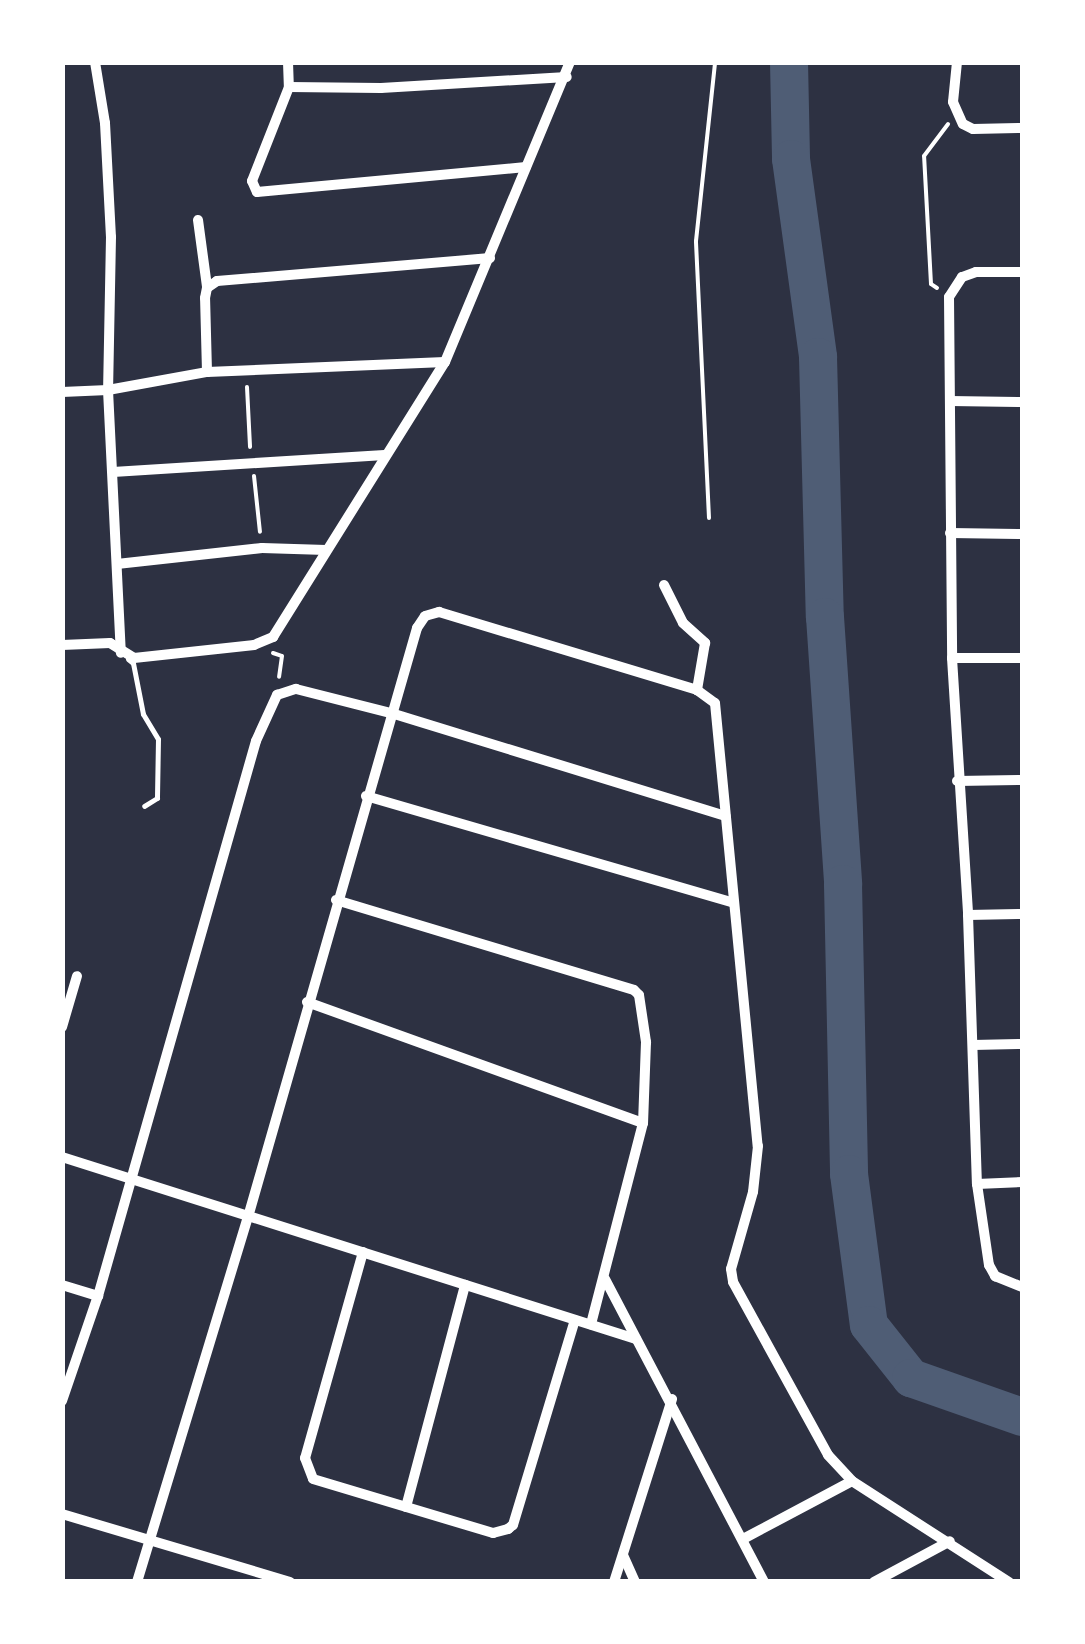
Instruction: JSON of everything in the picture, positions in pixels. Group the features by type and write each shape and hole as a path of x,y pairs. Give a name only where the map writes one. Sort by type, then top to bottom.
{"street":[{"path":"96,62 111,237 108,390 121,653"},
{"path":"288,62 289,87 256,166 252,189 266,192 526,167"},
{"path":"62,645 110,643 134,658 270,640 445,362 567,77 570,62"},
{"path":"957,62 956,116 973,129 1022,128"},
{"path":"289,87 381,88 567,77"},
{"path":"198,220 207,288 207,372"},
{"path":"207,288 217,281 490,258"},
{"path":"1022,272 976,272 962,277 948,297 952,658 968,915 976,1184 989,1265 995,1276 1022,1287"},
{"path":"62,392 108,390 207,372 445,362"},
{"path":"950,401 1022,402"},
{"path":"113,472 384,455"},
{"path":"950,533 1022,534"},
{"path":"117,564 262,548 326,550"},
{"path":"664,585 683,624 705,645 697,690"},
{"path":"137,1582 248,1217 417,628 425,616 440,612 710,696 719,718 732,902 746,992 758,1146 753,1192 732,1269 734,1282 828,1456 852,1481 950,1540 1009,1582"},
{"path":"952,658 1022,658"},
{"path":"63,1399 98,1296 174,1014 256,740 277,695 296,689 391,713 726,816"},
{"path":"957,781 1022,780"},
{"path":"366,796 732,902"},
{"path":"336,900 634,990 641,1002 646,1042 644,1123 606,1280 591,1324"},
{"path":"968,915 1022,914"},
{"path":"62,1027 77,976"},
{"path":"307,1002 644,1123"},
{"path":"973,1045 1022,1044"},
{"path":"62,1157 636,1339"},
{"path":"976,1184 1022,1182"},
{"path":"363,1252 305,1467 313,1479 492,1532 513,1524 576,1320"},
{"path":"606,1280 672,1399 764,1582"},
{"path":"406,1507 466,1284"},
{"path":"62,1286 98,1296"},
{"path":"614,1582 672,1399"},
{"path":"743,1539 852,1481"},
{"path":"62,1514 150,1538 266,1578 290,1582"},
{"path":"874,1582 950,1540"},
{"path":"623,1554 635,1582"}],"lane":[{"path":"121,653 133,664 143,714 158,739 157,798 144,806"}],"path":[{"path":"709,518 696,241 715,62"},
{"path":"948,297 931,284 924,156 956,116"},
{"path":"270,640 268,652 282,656 277,695"}],"waterway":[{"path":"789,62 791,159 818,357 825,617 843,884 849,1174 869,1325 911,1378 1022,1417"}]}
